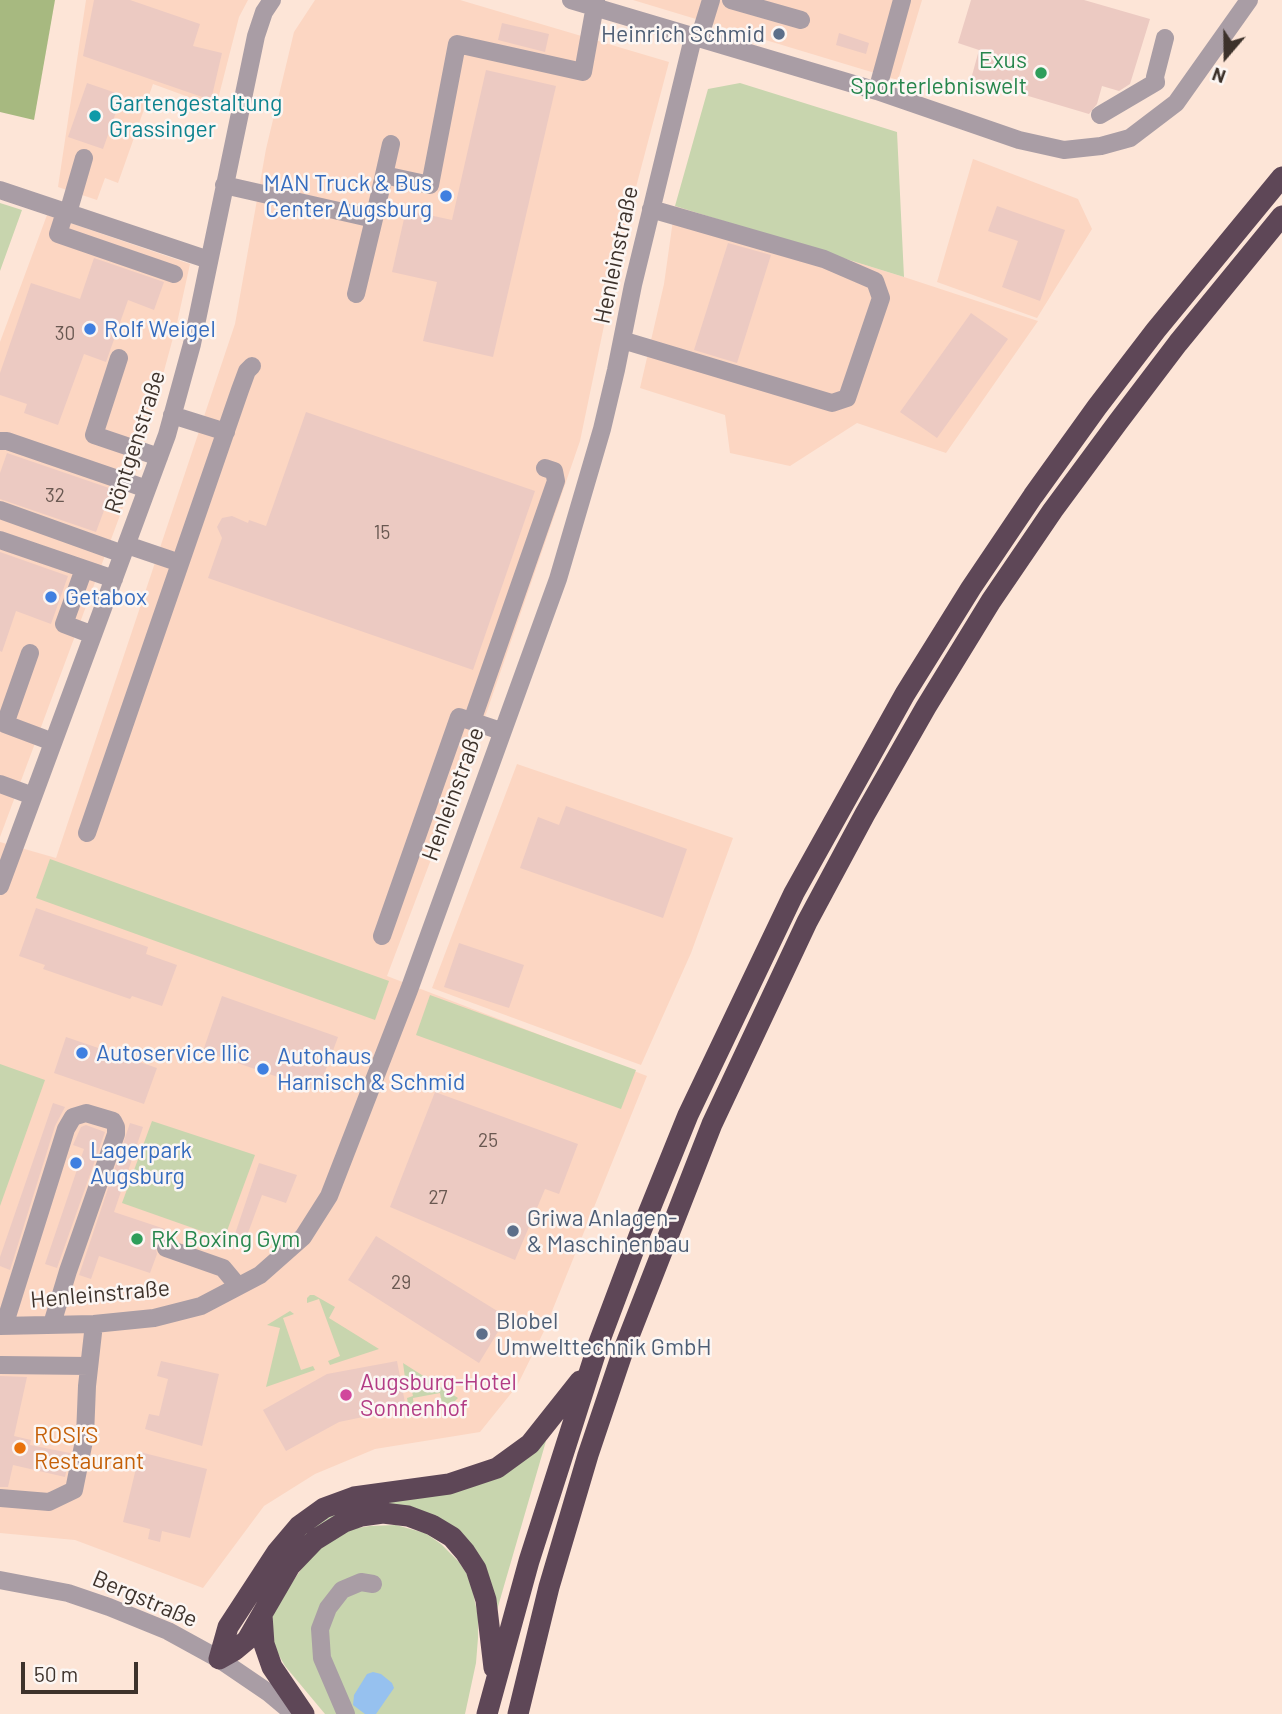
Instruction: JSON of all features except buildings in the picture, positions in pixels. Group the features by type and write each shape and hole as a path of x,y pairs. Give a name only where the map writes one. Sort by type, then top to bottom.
{"highway":[{"path":"487,1714 589,1368 688,1115 794,892 869,755 971,588 1057,463 1156,330 1282,177"},
{"path":"518,1714 549,1587 588,1455 622,1354 712,1124 807,922 926,707 991,601 1140,393 1282,216"},
{"path":"219,1659 228,1628 277,1552 299,1526 324,1508 355,1497 449,1484 497,1468 530,1444 589,1368"},
{"path":"219,1659 247,1640 301,1552 344,1522 383,1513 408,1516 432,1525 452,1537 466,1552 476,1569 489,1616 495,1680"},
{"path":"262,1615 264,1644 272,1667 304,1714"}],"street":[{"name":"Röntgenstraße","path":"0,886 159,457 172,415 192,344 256,36 264,12 272,0"},
{"path":"571,0 595,3 696,39 877,92 1019,140 1064,150 1101,146 1130,138 1176,103 1249,0"},
{"name":"Henleinstraße","path":"2,1326 94,1324 166,1315 201,1306 260,1275 303,1237 329,1196 409,990 558,579 602,429 651,209 696,39 711,0"},
{"path":"731,0 801,20"},
{"path":"877,92 902,0"},
{"path":"384,176 430,185 457,44 583,72 595,3"},
{"path":"1166,38 1155,77 1156,82 1176,103"},
{"path":"1100,115 1156,82"},
{"path":"356,294 391,144"},
{"path":"84,158 58,234 174,274"},
{"path":"224,185 374,219"},
{"path":"0,190 209,260"},
{"path":"622,340 832,403 847,398 881,298 875,281 824,259 651,209"},
{"path":"124,256 131,234"},
{"path":"119,358 94,435 159,457"},
{"path":"87,833 226,432 246,392 247,371 251,366"},
{"path":"172,415 226,432"},
{"path":"0,441 7,441 147,489"},
{"path":"472,721 556,481 554,471 545,468"},
{"path":"0,510 125,549 180,563"},
{"path":"0,540 114,579"},
{"path":"85,569 64,624 93,635"},
{"path":"30,653 5,724 53,742"},
{"path":"382,936 459,717 502,731"},
{"path":"0,784 33,796"},
{"path":"2,1326 66,1129 73,1117 86,1112 113,1121 116,1134 52,1324"},
{"path":"166,1248 223,1268 239,1286"},
{"path":"0,1497 49,1502 74,1490 85,1436 94,1324"},
{"path":"0,1365 89,1366"},
{"name":"Bergstraße","path":"0,1580 68,1593 168,1632 219,1659 269,1693 294,1714"},
{"path":"345,1714 323,1658 320,1629 328,1608 342,1590 361,1582 373,1584"}],"shaded area":[{"path":"86,0 248,0 239,17 216,107 153,84 118,183 105,178 97,200 58,187"},
{"path":"315,0 460,0 669,62 621,244 580,441 487,711 387,976 647,1076 544,1331 517,1386 480,1432 375,1449 315,1474 264,1506 203,1588 75,1540 0,1533 0,842 56,858 235,324 266,149 294,32"},
{"path":"633,0 922,0 898,80"},
{"path":"973,159 1078,199 1092,229 1037,318 937,282"},
{"path":"675,206 1038,321 946,453 857,423 790,466 730,453 725,415 640,388 664,284"},
{"path":"47,215 190,264 138,467 0,837 0,342"},
{"path":"517,764 733,838 691,953 641,1065 432,988"}],"green space":[{"path":"0,0 55,0 34,120 0,112"},
{"path":"740,83 897,132 904,277 675,206 708,89"},
{"path":"0,203 22,210 0,271"},
{"path":"50,859 389,981 375,1020 36,898"},
{"path":"430,995 636,1070 621,1109 416,1035"},
{"path":"0,1064 45,1080 0,1206"},
{"path":"152,1121 255,1155 224,1239 122,1203"},
{"path":"310,1295 314,1295 335,1307 329,1318 379,1349 330,1365 328,1361 340,1356 319,1299 307,1303"},
{"path":"290,1311 294,1314 283,1318 301,1370 313,1366 315,1370 266,1387 280,1328 267,1325"},
{"path":"403,1363 458,1398 442,1405 440,1393 413,1398 414,1410 409,1409 407,1398 413,1396 409,1378 405,1378"},
{"path":"546,1441 497,1610 483,1567 381,1507 266,1583 306,1529 328,1516"},
{"path":"396,1525 425,1533 441,1544 459,1562 470,1579 478,1616 478,1638 476,1663 465,1714 325,1714 285,1666 273,1645 270,1625 277,1604 314,1551 351,1529"}],"water":[{"path":"367,1674 381,1674 394,1688 376,1714 365,1714 353,1705 354,1695"}],"place":[{"name":"Heinrich Schmid","path":"779,34"},
{"name":"Exus Sporterlebniswelt","path":"1041,73"},
{"name":"Gartengestaltung Grassinger","path":"95,116"},
{"name":"MAN Truck & Bus Center Augsburg","path":"446,196"},
{"name":"Rolf Weigel","path":"90,329"},
{"name":"Getabox","path":"51,597"},
{"name":"Autoservice Ilic","path":"82,1053"},
{"name":"Autohaus Harnisch & Schmid","path":"263,1069"},
{"name":"Lagerpark Augsburg","path":"76,1163"},
{"name":"Griwa Anlagen- & Maschinenbau","path":"513,1231"},
{"name":"RK Boxing Gym","path":"137,1239"},
{"name":"Blobel Umwelttechnik GmbH","path":"482,1334"},
{"name":"Augsburg-Hotel Sonnenhof","path":"346,1395"},
{"name":"ROSI’S Restaurant","path":"20,1448"}]}
